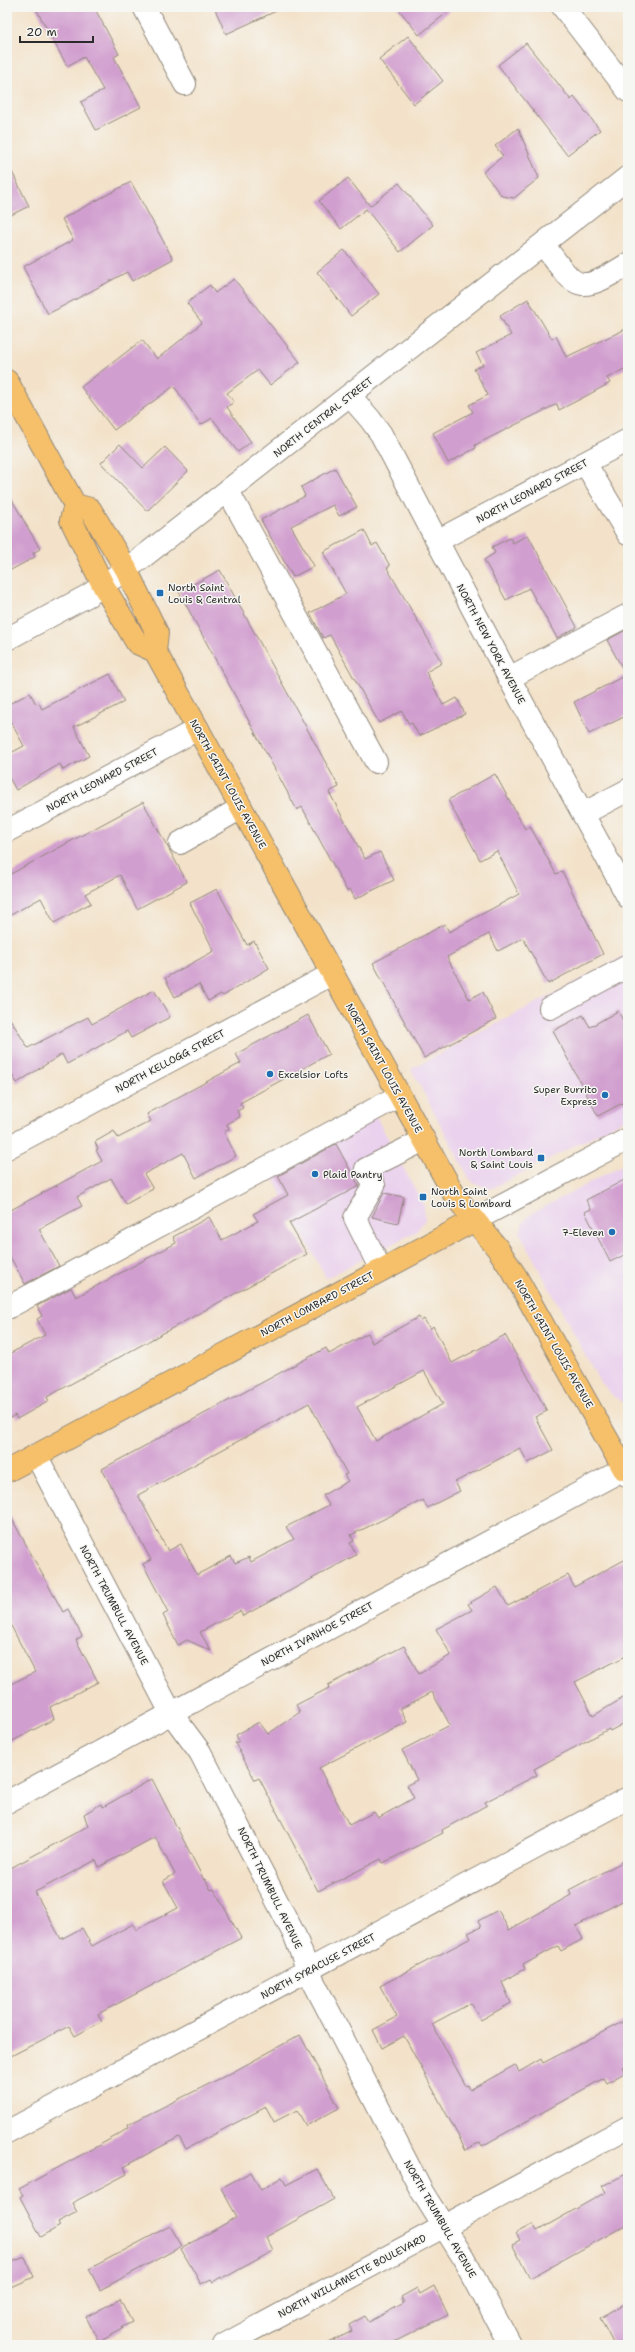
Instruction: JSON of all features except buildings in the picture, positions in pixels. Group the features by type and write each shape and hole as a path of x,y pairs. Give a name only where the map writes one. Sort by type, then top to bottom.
{"main road":[{"path":"7,381 75,505 71,520 103,585 137,643 155,651 157,633 126,569 90,509 75,505"},
{"name":"NORTH SAINT LOUIS AVENUE","path":"155,651 455,1196 498,1249 515,1276 627,1470"},
{"name":"NORTH LOMBARD STREET","path":"7,1471 474,1220"}],"street":[{"path":"144,7 185,84"},
{"path":"563,7 628,91"},
{"name":"NORTH CENTRAL STREET","path":"7,639 103,585 126,569 350,396 628,177"},
{"path":"543,244 568,277 581,285 599,282 628,264"},
{"name":"NORTH NEW YORK AVENUE","path":"350,396 381,434 509,678 628,897"},
{"name":"NORTH LEONARD STREET","path":"436,541 628,440"},
{"path":"585,463 628,534"},
{"path":"228,491 376,762"},
{"path":"509,678 628,615"},
{"name":"NORTH LEONARD STREET","path":"7,831 198,729"},
{"path":"583,814 628,790"},
{"path":"180,843 241,808"},
{"path":"550,1008 628,966"},
{"name":"NORTH KELLOGG STREET","path":"7,1148 332,974"},
{"path":"7,1308 399,1096"},
{"name":"NORTH LOMBARD STREET","path":"474,1220 628,1139"},
{"path":"381,1270 355,1218 374,1185 366,1169 424,1140"},
{"name":"NORTH TRUMBULL AVENUE","path":"36,1456 171,1713 200,1752 295,1936 308,1971 421,2190 463,2257 510,2345"},
{"name":"NORTH IVANHOE STREET","path":"7,1802 627,1470"},
{"name":"NORTH SYRACUSE STREET","path":"7,2132 628,1798"},
{"name":"NORTH WILLAMETTE BOULEVARD","path":"224,2345 628,2128"}],"shaded area":[{"path":"628,954 628,1118 491,1189 475,1184 469,1178 411,1069"},
{"path":"376,1116 424,1206 425,1220 416,1232 326,1278 270,1173"},
{"path":"628,1162 628,1405 614,1397 598,1379 520,1233 523,1222 531,1214"}],"place":[{"name":"North Saint Louis & Central","path":"160,593"},
{"name":"Excelsior Lofts","path":"270,1074"},
{"name":"Super Burrito Express","path":"605,1095"},
{"name":"North Lombard & Saint Louis","path":"541,1158"},
{"name":"Plaid Pantry","path":"315,1174"},
{"name":"North Saint Louis & Lombard","path":"423,1197"},
{"name":"7-Eleven","path":"612,1232"}]}
